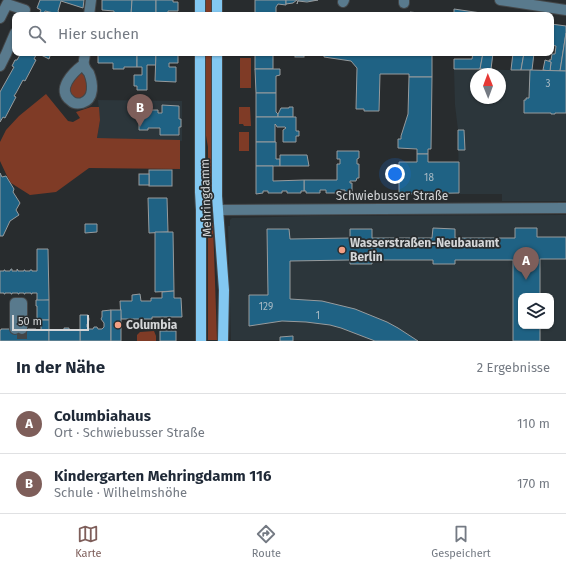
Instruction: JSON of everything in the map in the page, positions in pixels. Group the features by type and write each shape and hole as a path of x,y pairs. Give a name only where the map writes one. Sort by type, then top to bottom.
{"main road":[{"path":"200,0 200,12"},
{"path":"217,0 217,12"},
{"name":"Mehringdamm","path":"200,56 200,341"},
{"name":"Mehringdamm","path":"217,56 217,196 224,290 223,341"},
{"path":"201,210 218,210"}],"street":[{"path":"89,12 91,0"},
{"path":"500,0 566,10"},
{"path":"0,18 8,2 25,8"},
{"path":"0,66 12,40"},
{"path":"84,64 85,56"},
{"name":"Schwiebusser Straße","path":"218,210 566,208"}],"shaded area":[{"path":"205,0 212,0 212,12 205,12"},
{"path":"205,56 213,56 212,193 208,193 208,147 205,130"},
{"path":"240,58 251,58 251,88 240,88"},
{"path":"454,69 470,69 470,104 506,104 506,70 566,71 566,201 502,201 502,194 459,194 458,130 455,105"},
{"path":"81,72 86,74 89,89 83,99 71,98 68,86"},
{"path":"46,94 68,121 73,122 80,118 76,112 91,107 99,107 100,120 97,138 180,140 180,169 89,168 56,192 30,195 11,183 7,176 0,161 0,142 6,130 19,116"},
{"path":"98,100 182,101 182,141 97,138 100,120"},
{"path":"239,107 250,107 251,126 239,124"},
{"path":"239,132 249,132 249,151 239,151"},
{"path":"566,215 566,341 231,340 228,226 230,226 230,220 232,218 311,216"},
{"path":"208,223 213,223 217,340 208,340"},
{"path":"154,331 156,341 137,341 137,335 140,332"}],"building":[{"path":"40,0 84,0 83,8 61,1 58,12 40,12 41,10 37,8"},
{"path":"102,0 132,0 131,12 102,10"},
{"path":"132,0 156,0 156,12 131,12"},
{"path":"156,0 173,0 173,2 178,2 178,11 156,12"},
{"path":"255,0 286,0 286,5 278,4 276,7 276,12 255,12"},
{"path":"286,0 297,0 293,3 286,4"},
{"path":"298,0 318,0 307,2 298,1 297,4"},
{"path":"454,9 474,12 454,12"},
{"path":"554,24 566,26 560,71 550,71 551,62 549,62 549,60 551,60 552,56 554,56 555,54 556,46 554,46"},
{"path":"566,33 566,71 560,71"},
{"path":"19,56 36,56 34,59 36,60 25,81 23,80 14,96 16,97 5,118 3,117 0,122 0,92 14,67 12,66 15,60 17,60"},
{"path":"43,56 50,56 49,59"},
{"path":"98,56 137,56 137,67 113,69 113,63 98,63"},
{"path":"137,56 156,56 156,65 147,65 147,90 137,90 137,86 134,86 134,75 142,75 142,67 137,67"},
{"path":"156,56 178,56 178,63 169,63 169,67 176,67 176,82 155,81"},
{"path":"255,56 273,56 273,69 255,69"},
{"path":"432,56 432,77 409,77 409,74 380,74 379,111 364,111 364,109 356,109 357,68 351,61 324,57"},
{"path":"472,56 482,56 480,68 454,69 454,59 472,59"},
{"path":"482,56 493,56 491,68 480,68"},
{"path":"513,56 523,56 521,70 511,70"},
{"path":"523,56 534,56 532,70 521,70"},
{"path":"545,60 551,62 550,71 543,70"},
{"path":"255,69 280,69 280,75 276,76 276,93 256,93"},
{"path":"530,70 566,71 566,113 524,113 524,100 529,98"},
{"path":"409,77 432,77 431,149 428,149 428,154 417,154 417,149 398,148 398,139 401,139 408,114"},
{"path":"256,93 276,93 276,112 278,117 256,117"},
{"path":"162,105 179,106 179,119 181,119 181,127 179,127 179,135 160,135 160,128 139,130 139,110 158,110 158,113 162,113"},
{"path":"293,107 293,117 278,117 281,108"},
{"path":"256,117 296,117 296,131 299,131 299,136 296,136 296,142 283,142 283,130 286,128 277,127 275,124 275,142 256,142"},
{"path":"458,130 464,130 465,150 458,150"},
{"path":"256,142 276,142 276,159 280,159 280,166 256,166"},
{"path":"337,151 359,151 357,164 359,164 359,178 357,178 356,181 350,181 350,183 352,183 352,193 345,193 345,190 340,190 340,193 326,193 326,190 320,190 320,193 306,193 306,191 304,191 304,180 337,180 337,164 340,164 340,159 337,159"},
{"path":"417,154 428,154 428,162 459,162 459,193 399,194 399,162 417,162"},
{"path":"280,155 307,155 309,166 280,166"},
{"path":"256,166 273,166 273,181 304,180 304,191 301,191 301,193 287,193 287,191 282,191 282,193 268,193 268,191 263,191 263,193 256,194"},
{"path":"149,170 172,170 172,186 149,186"},
{"path":"0,173 2,177 6,176 20,203 16,210 19,215 10,221 3,236 0,236"},
{"path":"139,174 149,174 149,185 139,185"},
{"path":"148,198 167,198 168,232 149,233"},
{"path":"85,224 97,224 97,232 85,233"},
{"path":"433,228 455,229 455,238 515,238 515,228 537,228 537,237 566,237 566,259 540,259 540,293 518,293 518,329 540,329 540,341 513,341 513,260 455,260 455,264 433,264 433,260 372,260 372,264 350,264 350,260 290,261 290,299 322,301 355,309 387,322 418,341 375,341 341,328 306,322 282,321 249,326 249,295 268,295 267,229 289,229 290,239 350,238 350,229 372,229 372,238 432,238"},
{"path":"155,232 173,232 174,291 155,292"},
{"path":"37,249 48,249 49,300 37,301 37,293 0,293 0,271 10,271 12,269 12,271 17,271 17,269 18,271 37,271"},
{"path":"174,291 174,298 181,298 182,317 121,319 120,301 132,301 132,295 140,294 141,301 151,301 151,298 162,298 162,292"},
{"path":"36,300 49,300 49,320 37,320"},
{"path":"111,310 111,341 80,341 80,315 88,315 89,319 87,327 89,329 97,327 98,329 102,329 104,327 104,323 101,319 102,311"},
{"path":"111,310 121,310 121,341 111,341"},
{"path":"41,320 49,320 49,341 0,341 1,329 41,330"},
{"path":"64,328 69,328 69,330 80,330 80,341 49,341 49,330 64,330"},
{"path":"160,331 176,331 176,341 160,341"},
{"path":"293,336 293,341 280,341 280,337"}],"tunnel":[{"path":"22,329 22,341"}],"place":[{"name":"Kindergarten Mehringdamm 116","path":"140,127"},
{"name":"Wasserstraßen-Neubauamt Berlin","path":"342,250"},
{"name":"Columbiahaus","path":"526,280"},
{"name":"Columbia","path":"118,325"}]}
